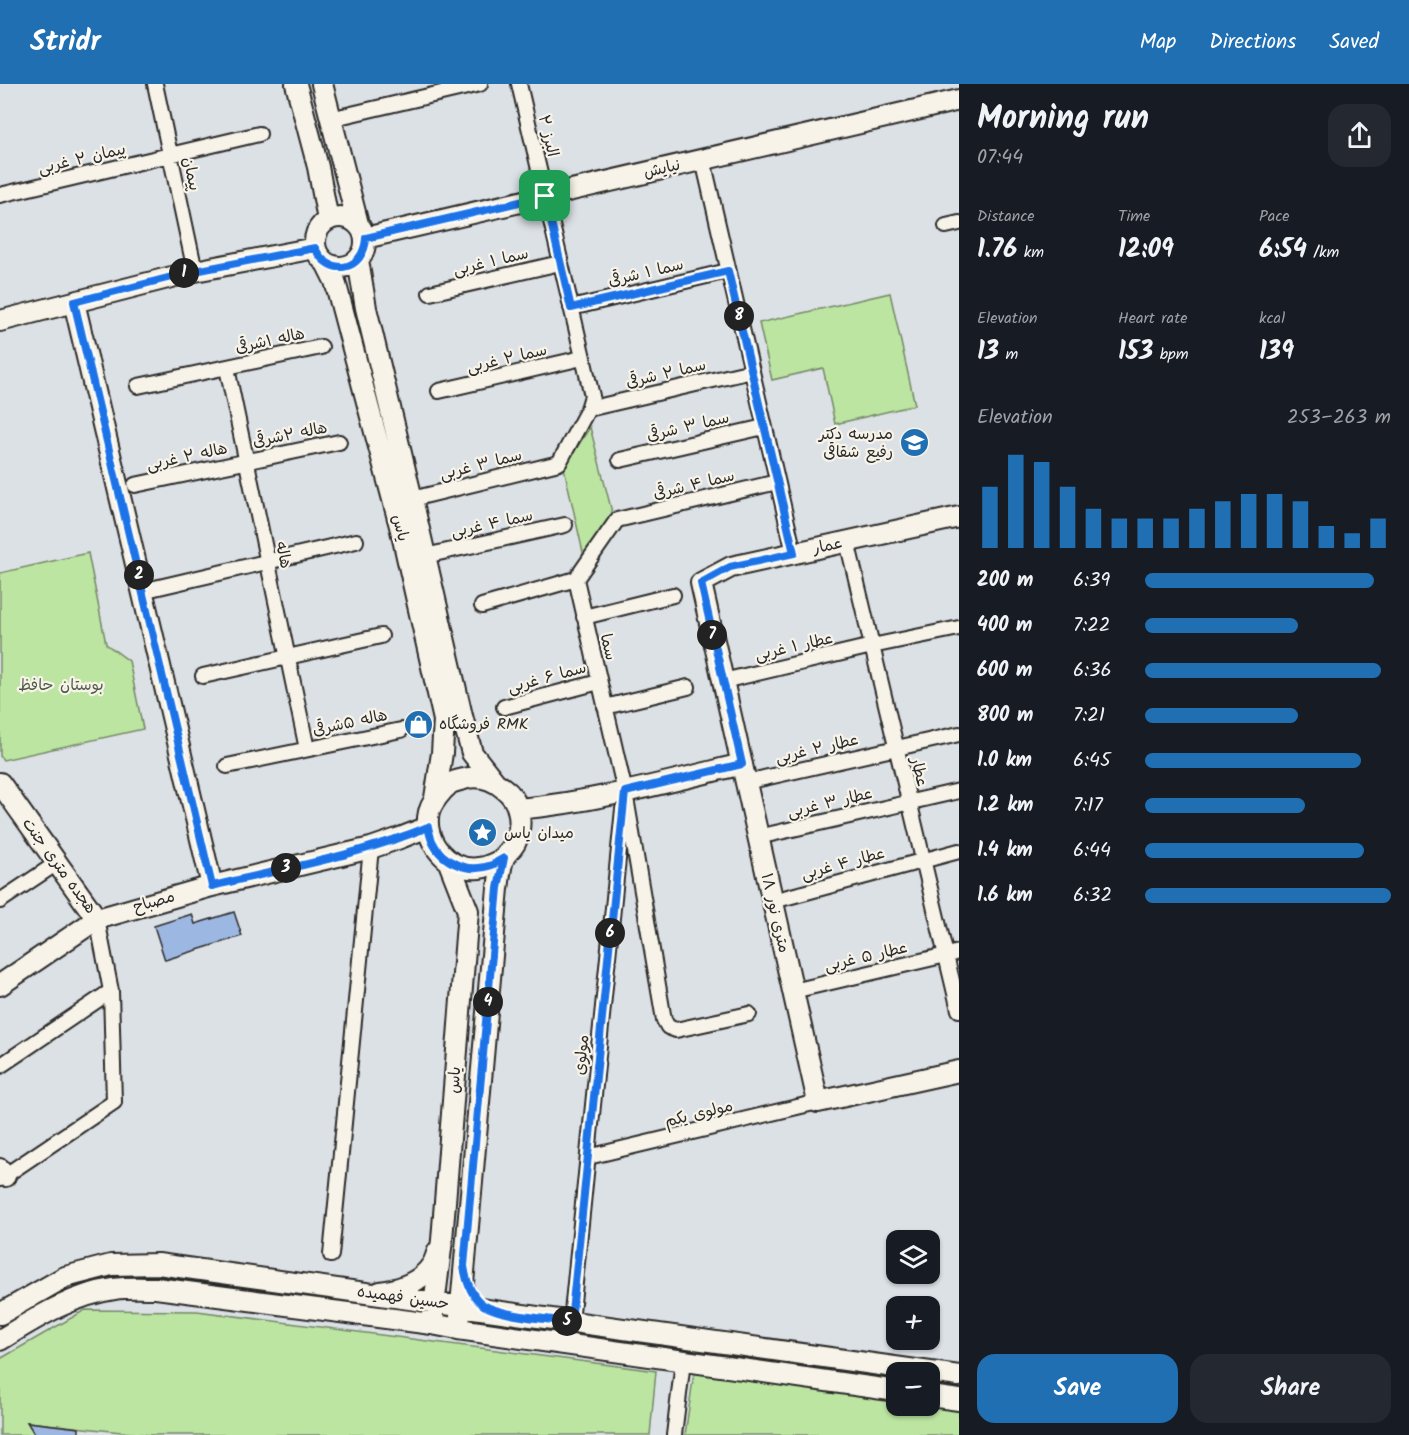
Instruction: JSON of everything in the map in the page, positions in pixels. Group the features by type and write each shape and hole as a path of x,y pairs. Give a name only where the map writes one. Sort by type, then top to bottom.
{"street":[{"name":"پیمان","path":"155,84 195,271"},
{"path":"296,84 318,166 328,220"},
{"path":"322,84 330,119 362,231 365,246 363,254 350,266 333,266 321,256 315,240 316,232 328,220 335,217 351,219 362,231"},
{"path":"330,119 480,84"},
{"name":"البرز ۲","path":"519,84 545,196"},
{"name":"نیایش","path":"362,231 545,196 959,100"},
{"name":"پیمان ۲ غربی","path":"0,195 259,134"},
{"path":"703,160 794,553"},
{"path":"545,196 592,396 588,409"},
{"path":"0,321 195,271 321,256"},
{"name":"یاس","path":"321,256 335,281 338,292 401,530 444,720 435,798"},
{"name":"یاس","path":"358,260 366,308 462,716 472,753 494,781"},
{"name":"سما ۱ غربی","path":"430,293 560,263"},
{"name":"سما ۱ شرقی","path":"571,308 728,271"},
{"path":"74,302 212,886"},
{"name":"هاله ۱شرقی","path":"138,386 321,347"},
{"name":"سما ۲ غربی","path":"439,391 582,358"},
{"name":"هاله","path":"227,368 307,749"},
{"name":"سما ۲ شرقی","path":"588,409 752,371"},
{"name":"سما ۳ غربی","path":"412,499 559,463 588,409"},
{"name":"سما ۳ شرقی","path":"620,460 764,427"},
{"name":"هاله ۲شرقی","path":"247,461 339,442"},
{"name":"هاله ۲ غربی","path":"135,485 247,461"},
{"name":"سما ۴ شرقی","path":"576,579 617,520 777,482"},
{"name":"عمار","path":"701,583 730,567 959,517"},
{"name":"سما ۴ غربی","path":"425,556 565,525"},
{"path":"142,591 356,541"},
{"name":"عطار","path":"847,542 923,860 952,954 959,1010"},
{"path":"482,606 576,579"},
{"name":"سما","path":"576,579 625,792 664,1020 668,1027 676,1030 749,1014"},
{"name":"۱۸ متری نور","path":"701,583 818,1102"},
{"path":"584,617 673,595"},
{"name":"عطار ۱ غربی","path":"723,681 959,628"},
{"path":"203,676 381,636"},
{"name":"سما ۶ غربی","path":"504,707 599,682"},
{"path":"605,707 688,687"},
{"name":"هاله ۵شرقی","path":"228,766 401,730"},
{"name":"عطار ۲ غربی","path":"744,773 896,748 959,734"},
{"path":"519,809 744,773"},
{"path":"473,776 494,781 509,792 519,809 520,826 515,844 504,858 491,865 476,868 461,867 448,861 431,840 428,827 429,812 435,798 451,782 473,776"},
{"name":"هجده متری جنت","path":"0,783 97,919"},
{"name":"عطار ۳ غربی","path":"758,837 959,791"},
{"name":"مولوی","path":"571,1322 625,792"},
{"name":"مصباح","path":"0,985 97,919 212,886 370,848 428,827"},
{"path":"331,1255 370,848"},
{"name":"عطار ۴ غربی","path":"773,901 959,851"},
{"name":"یاس","path":"458,1329 498,888 504,858"},
{"name":"یاس","path":"432,1324 442,1240 468,911 448,861"},
{"path":"0,901 57,863"},
{"path":"2,1174 114,1102 111,991 97,919"},
{"name":"عطار ۵ غربی","path":"793,991 952,954"},
{"path":"0,1066 111,991"},
{"path":"818,1102 959,1071"},
{"name":"مولوی یکم","path":"588,1158 818,1102"},
{"path":"369,1293 393,1290 417,1280 432,1265 442,1240"},
{"name":"حسین فهمیده","path":"0,1314 65,1277 111,1265 158,1264 959,1376"},
{"path":"464,1266 465,1277 475,1297 483,1305 504,1312"},
{"name":"حسین فهمیده","path":"0,1340 74,1299 114,1289 156,1288 432,1324 886,1389"},
{"path":"674,1435 683,1361"},
{"path":"940,1397 959,1400"}],"green space":[{"path":"890,293 915,405 835,424 823,368 772,380 759,323"},
{"path":"590,427 613,516 584,557 564,468"},
{"name":"بوستان حافظ","path":"88,553 106,644 129,661 143,729 3,760 0,756 0,573"},
{"path":"85,1310 197,1311 656,1371 650,1435 149,1435 28,1422 35,1435 0,1435 0,1359"},
{"path":"694,1373 886,1399 886,1416 940,1416 940,1407 959,1410 959,1435 685,1435"}],"building":[{"path":"234,912 242,936 165,960 154,926 192,914 195,924"},
{"path":"27,1422 79,1428 79,1435 35,1435"}],"place":[{"name":"مدرسه دکتر رفیع شقاقی","path":"914,443"},
{"name":"فروشگاه RMK","path":"418,724"},
{"name":"میدان یاس","path":"483,833"}],"route":[{"path":"545,196 571,308 728,271 794,553 730,567 701,583 742,764 625,792 571,1322 504,1312 483,1305 475,1297 465,1277 464,1266 498,888 504,858 491,865 476,868 461,867 448,861 438,851 431,840 428,827 370,848 212,886 74,302 195,271 315,248 319,257 326,263 340,267 350,266 363,254 366,238 545,196"}]}
